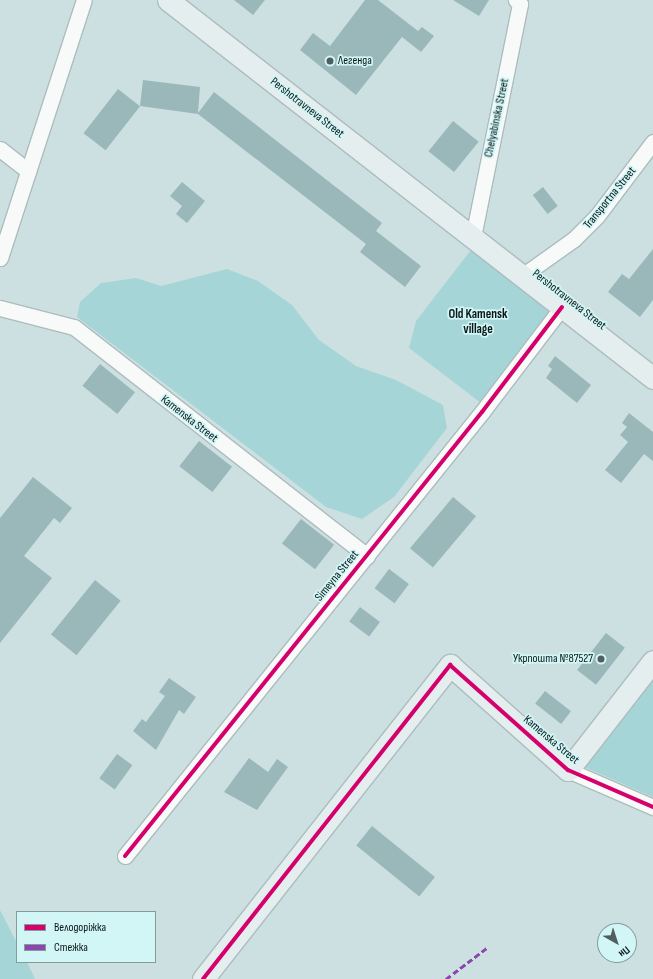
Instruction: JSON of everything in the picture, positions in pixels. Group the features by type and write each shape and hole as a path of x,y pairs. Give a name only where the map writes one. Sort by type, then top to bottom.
{"street":[{"path":"0,258 84,0"},
{"name":"Pershotravneva Street","path":"168,0 653,378"},
{"name":"Chelyabinska Street","path":"473,238 520,4 516,0"},
{"name":"Transportna Street","path":"522,276 574,239 597,216 653,142"},
{"path":"0,149 28,171"},
{"name":"Simeyna Street","path":"125,856 367,556 562,307"},
{"name":"Kamenska Street","path":"0,308 74,327 367,556"},
{"name":"Kamenska Street","path":"568,770 653,661"},
{"name":"Kamenska Street","path":"204,979 450,665 568,770 653,807"}],"shaded area":[{"path":"474,246 553,307 481,403 409,348 416,321"},
{"path":"227,269 258,281 292,305 319,340 356,366 396,380 443,405 447,428 394,497 362,519 326,507 77,317 80,302 101,283 136,278 161,286"},
{"path":"653,675 653,797 582,766"},
{"path":"0,910 16,941 16,963 27,963 35,979 0,979"}],"building":[{"path":"234,0 265,0 253,15"},
{"path":"365,0 378,0 418,31 422,27 434,36 421,52 402,37 356,95 300,50 313,33 330,46"},
{"path":"453,0 489,0 479,16"},
{"path":"143,80 200,87 198,113 214,92 382,223 376,231 421,266 405,287 360,252 366,244 198,114 140,106"},
{"path":"118,89 140,106 106,150 84,133"},
{"path":"453,121 479,142 454,172 428,151"},
{"path":"182,182 205,201 187,223 176,214 182,206 170,196"},
{"path":"543,187 558,206 548,214 533,195"},
{"path":"653,249 653,300 640,317 608,292 622,274 629,279"},
{"path":"555,356 591,385 577,403 546,378 552,369 548,366"},
{"path":"100,364 135,392 117,414 82,386"},
{"path":"629,413 653,432 653,461 644,454 621,483 605,470 628,442 620,435 627,427 622,423"},
{"path":"199,441 232,467 212,492 179,466"},
{"path":"33,477 72,508 60,523 54,518 24,556 52,578 0,643 0,518"},
{"path":"453,497 476,516 433,568 410,548"},
{"path":"301,519 334,545 315,569 282,543"},
{"path":"389,569 409,584 395,603 375,588"},
{"path":"95,580 121,601 77,655 51,634"},
{"path":"360,607 380,622 369,636 349,621"},
{"path":"606,633 625,648 596,685 577,670"},
{"path":"169,678 196,697 184,714 179,710 156,750 133,731 142,719 146,722 165,696 159,692"},
{"path":"545,691 571,711 561,724 535,704"},
{"path":"117,754 132,765 115,789 99,778"},
{"path":"249,758 268,772 277,759 288,767 257,810 224,792"},
{"path":"372,826 435,877 419,896 356,845"}],"marked path":[{"path":"446,979 488,947"}],"cycle path":[{"path":"125,856 482,412 562,307"},
{"path":"203,979 450,665 568,770 653,807"}],"place":[{"name":"Легенда","path":"330,61"},
{"name":"Укрпошта №87527","path":"601,659"}],"district":[{"name":"Old Kamensk village","path":"478,322"}]}
